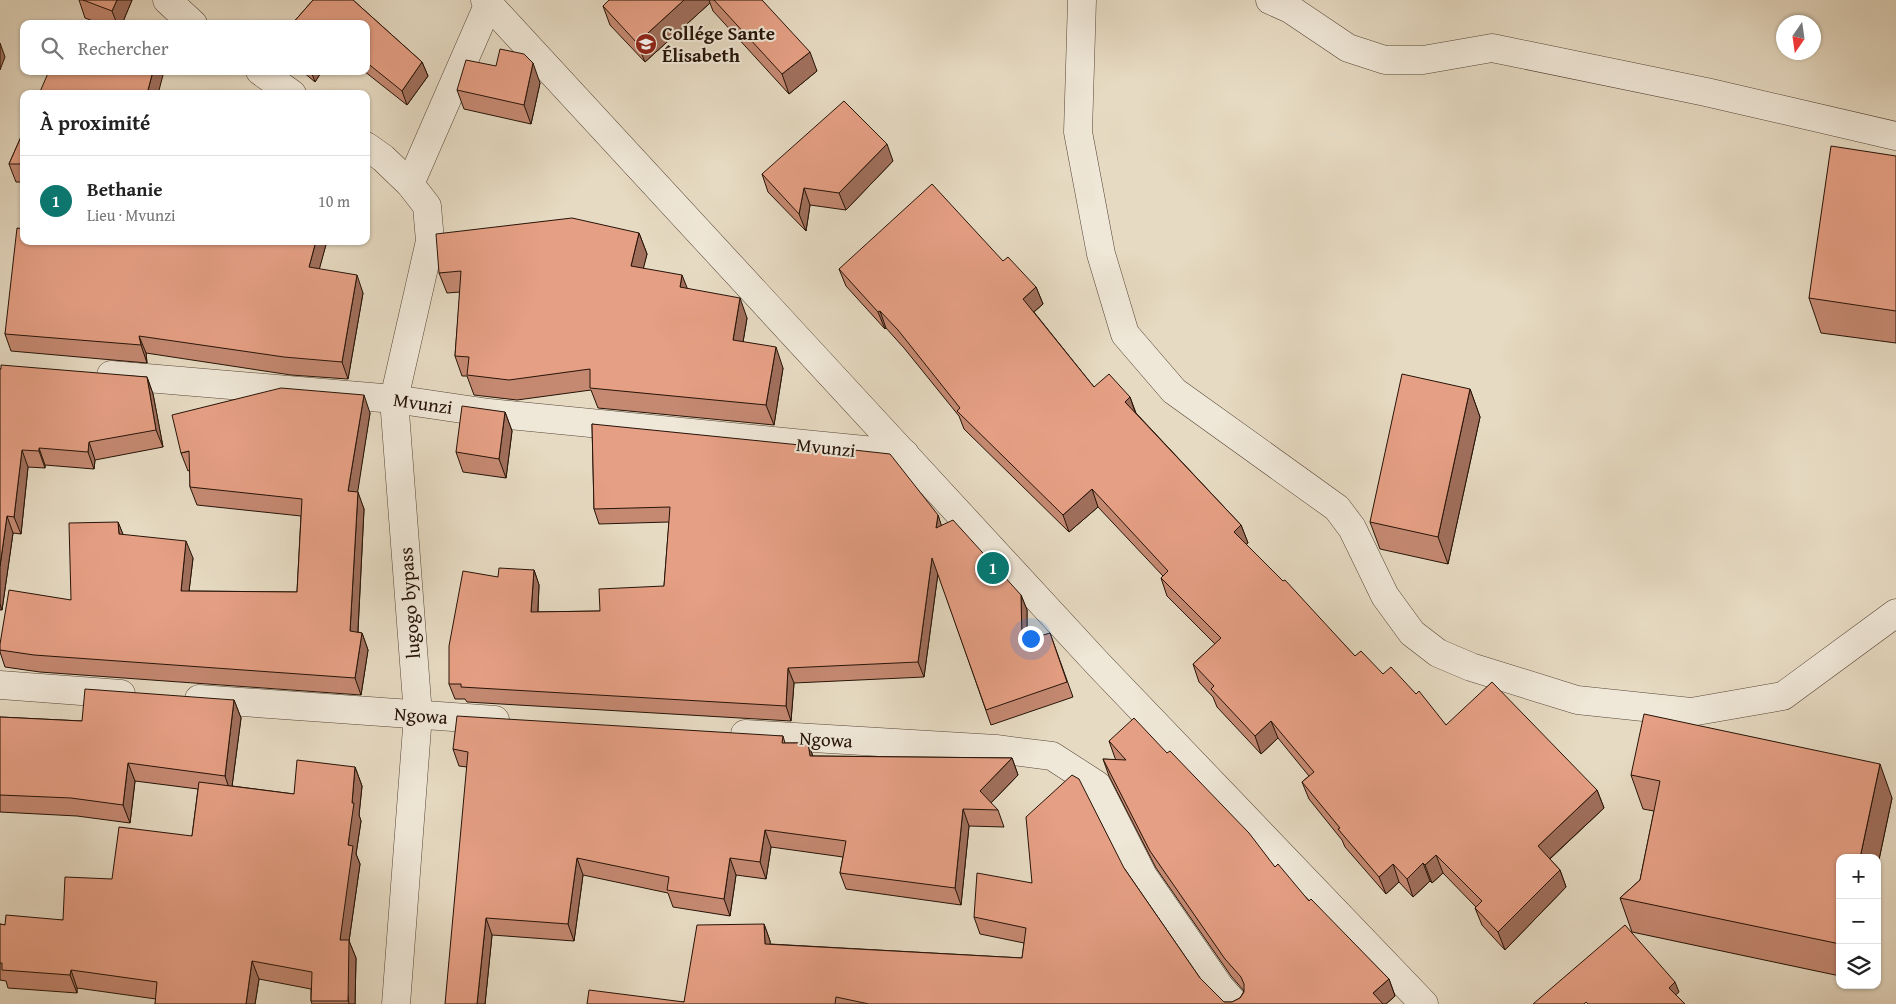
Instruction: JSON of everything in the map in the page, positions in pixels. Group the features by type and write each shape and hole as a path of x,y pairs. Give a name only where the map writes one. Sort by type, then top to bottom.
{"street":[{"path":"167,0 189,20"},
{"path":"1082,0 1078,132 1101,254 1125,334 1174,391 1337,508 1352,528 1385,596 1412,633 1438,653 1471,667 1577,700 1691,712 1783,696 1896,614"},
{"path":"1270,0 1290,9 1348,48 1385,60 1423,60 1492,48 1706,92 1896,136"},
{"path":"370,149 383,158 410,184 487,2 1099,665 1424,1004"},
{"path":"266,75 286,90"},
{"name":"lugogo bypass","path":"396,1004 418,715 394,399 430,241 427,206 410,184"},
{"name":"Mvunzi","path":"88,373 394,399 489,413 905,454"},
{"name":"Ngowa","path":"0,685 518,721"},
{"name":"Ngowa","path":"717,732 996,749 1052,756 1096,785 1143,876 1219,986 1235,1004"}],"building":[{"path":"83,0 117,0 112,11"},
{"path":"313,0 353,0 422,62 402,91 370,65 370,20 296,20"},
{"path":"609,0 684,0 637,43 603,6"},
{"path":"714,0 762,0 810,52 782,74"},
{"path":"500,49 524,54 533,63 524,105 457,90 466,60 496,66"},
{"path":"47,75 152,75 148,90 41,90"},
{"path":"844,101 887,144 839,193 804,188 799,214 762,174"},
{"path":"20,139 20,164 9,164"},
{"path":"1831,146 1896,156 1896,311 1809,298"},
{"path":"932,184 1003,261 1008,257 1036,287 1023,299 1094,387 1109,374 1130,397 1125,402 1241,525 1234,532 1283,581 1285,580 1355,656 1361,651 1383,674 1391,667 1416,694 1419,691 1446,725 1492,682 1597,790 1538,846 1560,870 1498,932 1475,908 1482,901 1436,855 1425,865 1423,863 1407,879 1393,864 1379,877 1338,829 1340,828 1302,782 1314,772 1271,721 1255,736 1211,689 1214,686 1193,664 1221,638 1161,578 1168,571 1092,489 1063,515 957,411 960,408 898,330 880,311 878,312 839,269"},
{"path":"572,218 639,233 631,266 682,275 680,287 740,298 733,340 776,347 766,405 590,388 590,369 509,380 467,375 469,357 455,356 461,271 439,273 436,234"},
{"path":"17,228 20,228 20,245 315,245 309,267 357,275 342,362 284,357 139,336 141,345 5,334"},
{"path":"1,365 147,377 156,430 89,442 88,452 39,448 39,451 22,450 14,517 7,516 0,566 0,369"},
{"path":"1402,374 1470,389 1438,537 1370,522"},
{"path":"281,388 364,395 348,491 358,492 350,631 362,633 355,678 34,655 0,650 9,590 71,600 69,523 118,522 119,534 186,541 181,591 297,592 302,499 190,487 189,451 181,453 172,415"},
{"path":"462,406 505,412 499,459 456,452"},
{"path":"592,424 800,445 827,450 827,447 890,454 938,515 936,528 953,520 1021,595 1022,642 1050,633 1067,682 986,710 932,558 918,662 788,668 786,706 461,687 461,684 449,684 449,646 463,571 498,577 499,568 534,570 531,612 600,611 599,589 664,586 670,507 594,509"},
{"path":"85,689 234,700 225,776 128,763 123,805 71,798 0,795 0,717 82,721"},
{"path":"1644,714 1880,764 1861,854 1836,854 1836,943 1620,898 1640,880 1660,781 1631,775"},
{"path":"457,716 783,736 782,743 808,743 810,756 1012,758 980,791 998,810 963,809 955,888 840,873 846,841 765,830 760,862 730,858 724,899 667,890 669,877 577,858 568,924 486,918 477,1004 445,1004 468,752 453,749"},
{"path":"1134,718 1167,753 1170,751 1249,833 1275,867 1278,864 1309,901 1311,899 1389,979 1373,993 1383,1004 869,1004 836,997 835,1004 587,1004 589,990 684,1002 697,925 764,924 765,944 1022,958 1026,928 974,917 977,873 1032,883 1026,817 1072,775 1079,779 1124,868 1200,978 1224,1002 1232,1002 1240,998 1244,992 1244,984 1241,977 1225,959 1150,851 1103,759 1126,760 1109,741"},
{"path":"297,760 355,767 352,803 354,803 348,845 353,846 340,940 349,940 348,1001 311,1001 312,972 252,961 246,1004 155,1004 157,982 71,970 70,975 2,970 2,963 0,963 0,924 5,925 6,915 63,920 65,877 112,879 119,827 192,836 199,782 294,794"},
{"path":"1625,925 1675,982 1669,988 1685,1004 1588,1004 1586,1002 1584,1004 1533,1004"}],"place":[{"name":"Collége Sante Élisabeth","path":"646,44"},
{"name":"Bethanie","path":"993,568"}]}
